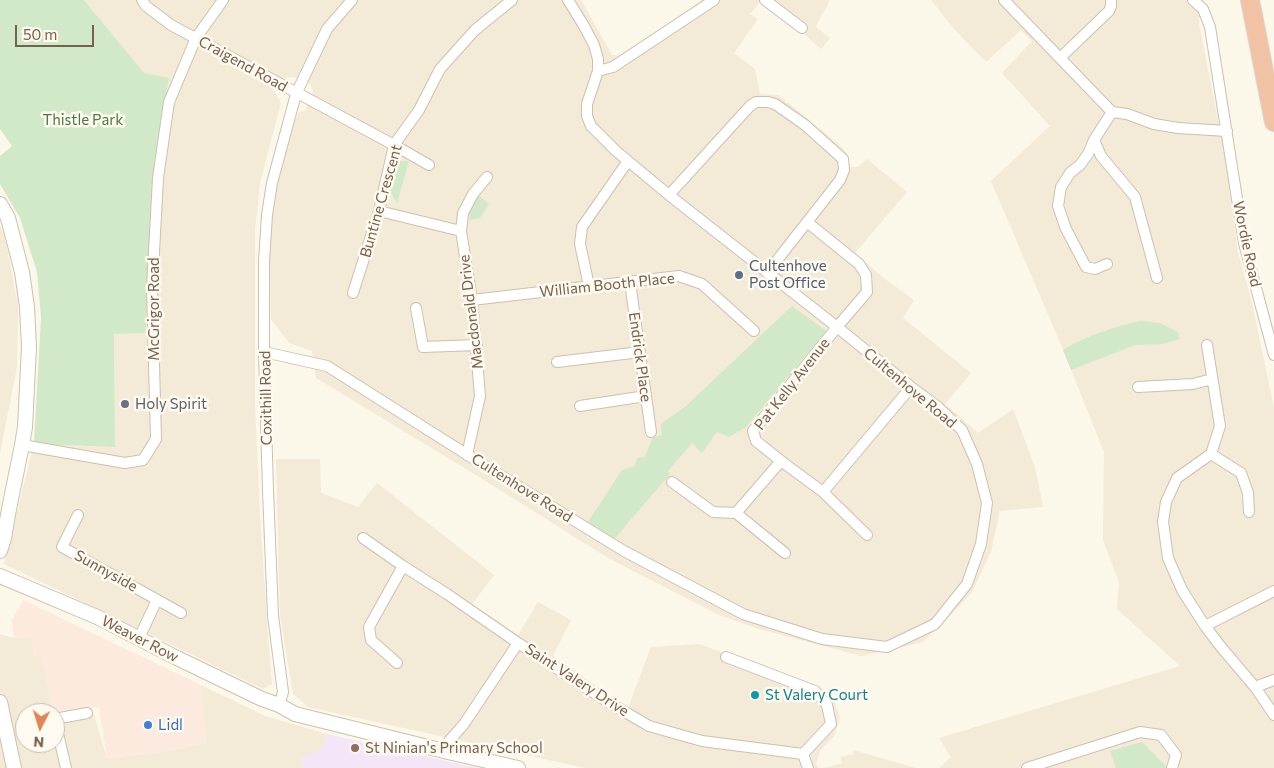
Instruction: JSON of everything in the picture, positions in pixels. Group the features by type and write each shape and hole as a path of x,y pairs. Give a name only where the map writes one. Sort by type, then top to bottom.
{"highway":[{"path":"1250,0 1274,122"}],"street":[{"name":"Craigend Road","path":"142,0 146,6 171,25 429,165"},
{"name":"McGrigor Road","path":"22,445 124,463 143,460 156,439 152,289 158,178 169,102 196,38 223,0"},
{"name":"Coxithill Road","path":"279,705 283,692 273,616 264,352 264,262 267,215 272,183 296,94 327,30 352,0"},
{"name":"Buntine Crescent","path":"353,293 379,212 394,146 419,110 440,69 475,30 512,0"},
{"name":"Cultenhove Road","path":"264,352 327,366 467,455 624,551 743,614 822,639 887,647 935,624 966,584 981,544 987,503 977,464 962,430 938,407 669,195 616,151 591,126 587,116 587,104 598,72 598,60 594,45 568,0"},
{"path":"598,72 613,67 714,0"},
{"path":"765,0 802,28"},
{"path":"1060,58 1109,11 1111,0"},
{"name":"Wordie Road","path":"1193,0 1203,9 1210,27 1244,243 1274,355"},
{"path":"1011,2 1060,58 1112,112 1127,114 1154,124 1178,128 1227,131"},
{"path":"669,195 750,106 756,102 775,104 805,125 843,159 844,170 840,180 767,273"},
{"path":"1107,264 1095,269 1086,267 1066,229 1058,206 1061,187 1070,173 1080,165 1088,154 1094,140 1112,112"},
{"path":"1094,140 1101,156 1135,197 1157,278"},
{"path":"589,286 580,244 582,227 628,161"},
{"name":"Macdonald Drive","path":"467,455 480,396 472,300 461,232 463,213 473,194 487,177"},
{"path":"0,204 8,218 22,272 27,306 29,347 25,427 22,445 4,508 4,538 0,551"},
{"path":"379,212 461,232"},
{"path":"807,222 859,264 866,275 867,292 837,327"},
{"name":"William Booth Place","path":"472,300 679,276 702,284 754,331"},
{"name":"Endrick Place","path":"630,282 650,432"},
{"path":"416,308 423,347 476,345"},
{"name":"Pat Kelly Avenue","path":"781,461 756,441 753,431 837,327"},
{"path":"1207,345 1220,426 1211,454 1177,478 1166,502 1163,522 1168,558 1182,590 1206,626 1255,687 1274,715"},
{"path":"557,362 640,352"},
{"path":"1138,387 1194,384 1212,379"},
{"path":"823,492 911,387"},
{"path":"580,406 646,396"},
{"path":"1211,454 1241,473 1248,493 1249,512"},
{"path":"736,513 781,461 823,492 867,535"},
{"path":"672,482 713,512 736,513 785,553"},
{"name":"Sunnyside","path":"78,515 62,547 180,612"},
{"name":"Saint Valery Drive","path":"363,538 518,643 608,702 649,726 702,741 803,754"},
{"path":"397,663 370,640 369,627 403,566"},
{"name":"Weaver Row","path":"0,576 72,606 295,714 518,768"},
{"path":"1206,626 1274,591"},
{"path":"139,638 157,600"},
{"path":"448,752 449,741 464,724 518,643"},
{"path":"726,657 815,691 827,705 831,724 803,754 808,768"},
{"path":"1255,687 1274,680"},
{"path":"0,702 14,768"},
{"path":"66,768 57,722 60,718 87,713"},
{"path":"1028,768 1140,732 1161,735 1176,755 1172,768"}],"shaded area":[{"path":"84,0 581,0 612,55 623,56 702,0 762,0 750,14 758,19 734,53 755,69 760,94 778,95 839,144 849,157 849,167 858,167 867,159 907,192 855,253 885,279 914,300 903,318 971,373 945,404 978,433 1013,409 1035,467 1043,507 999,511 991,552 971,594 923,642 861,656 759,629 719,615 608,558 316,378 312,351 289,343 271,319 270,253 274,192 288,137 299,112 305,111 313,91 310,84 294,77 283,78 274,90 281,103 260,183 255,230 255,405 260,515 272,684 263,689 4,564 34,444 115,447 114,334 146,333 152,181 169,78 144,74"},
{"path":"766,0 829,0 816,27 830,38 821,49"},
{"path":"931,0 1200,0 1199,23 1225,157 1238,252 1252,303 1274,408 1274,768 939,768 951,757 939,738 1180,666 1117,609 1119,582 1103,540 1104,452 1062,347 991,181 1050,126 1002,73 1032,41 1021,30 986,62 955,30"},
{"path":"0,226 5,237 18,306 17,367 0,453"},
{"path":"276,459 320,459 321,493 358,507 377,483 494,575 472,604 518,635 538,602 571,620 553,656 628,708 651,647 700,644 813,688 833,698 840,718 834,736 820,751 816,764 819,768 585,768 308,707 293,694 280,614"},
{"path":"23,600 201,685 206,743 156,753 107,758 99,707 65,711 65,703 51,703 42,656 34,657 31,638 14,638 12,620"},
{"path":"0,634 14,638 31,638 42,656 51,703 15,703 15,753 65,753 65,711 92,708 107,758 156,753 206,743 201,685 265,716 327,734 325,744 319,752 301,758 304,767 0,768"},
{"name":"St Ninian's Primary School","path":"327,734 477,768 302,768 304,767 301,758 319,751 325,744"},
{"path":"854,750 915,768 824,768 842,763 840,757 853,754"}],"green space":[{"name":"Thistle Park","path":"0,0 84,0 144,73 169,78 152,181 146,333 114,334 115,447 34,444 41,317 37,272 20,218 0,184 0,156 12,146 0,129"},
{"path":"395,161 409,161 397,203 388,188"},
{"path":"478,195 489,204 480,218 470,220 470,210"},
{"path":"792,306 826,331 746,427 729,437 717,432 702,453 692,443 668,471 670,474 615,538 588,522 622,470 635,466 637,458 645,457 653,437 662,435 661,424 686,406"},
{"path":"1141,321 1160,323 1178,332 1180,339 1163,344 1136,345 1071,370 1063,350 1101,332"},
{"path":"1142,742 1168,768 1116,768 1110,751"}],"place":[{"name":"Cultenhove Post Office","path":"739,275"},
{"name":"Holy Spirit","path":"125,404"},
{"name":"St Valery Court","path":"755,695"},
{"name":"Lidl","path":"148,725"},
{"name":"St Ninian's Primary School","path":"355,748"}]}
